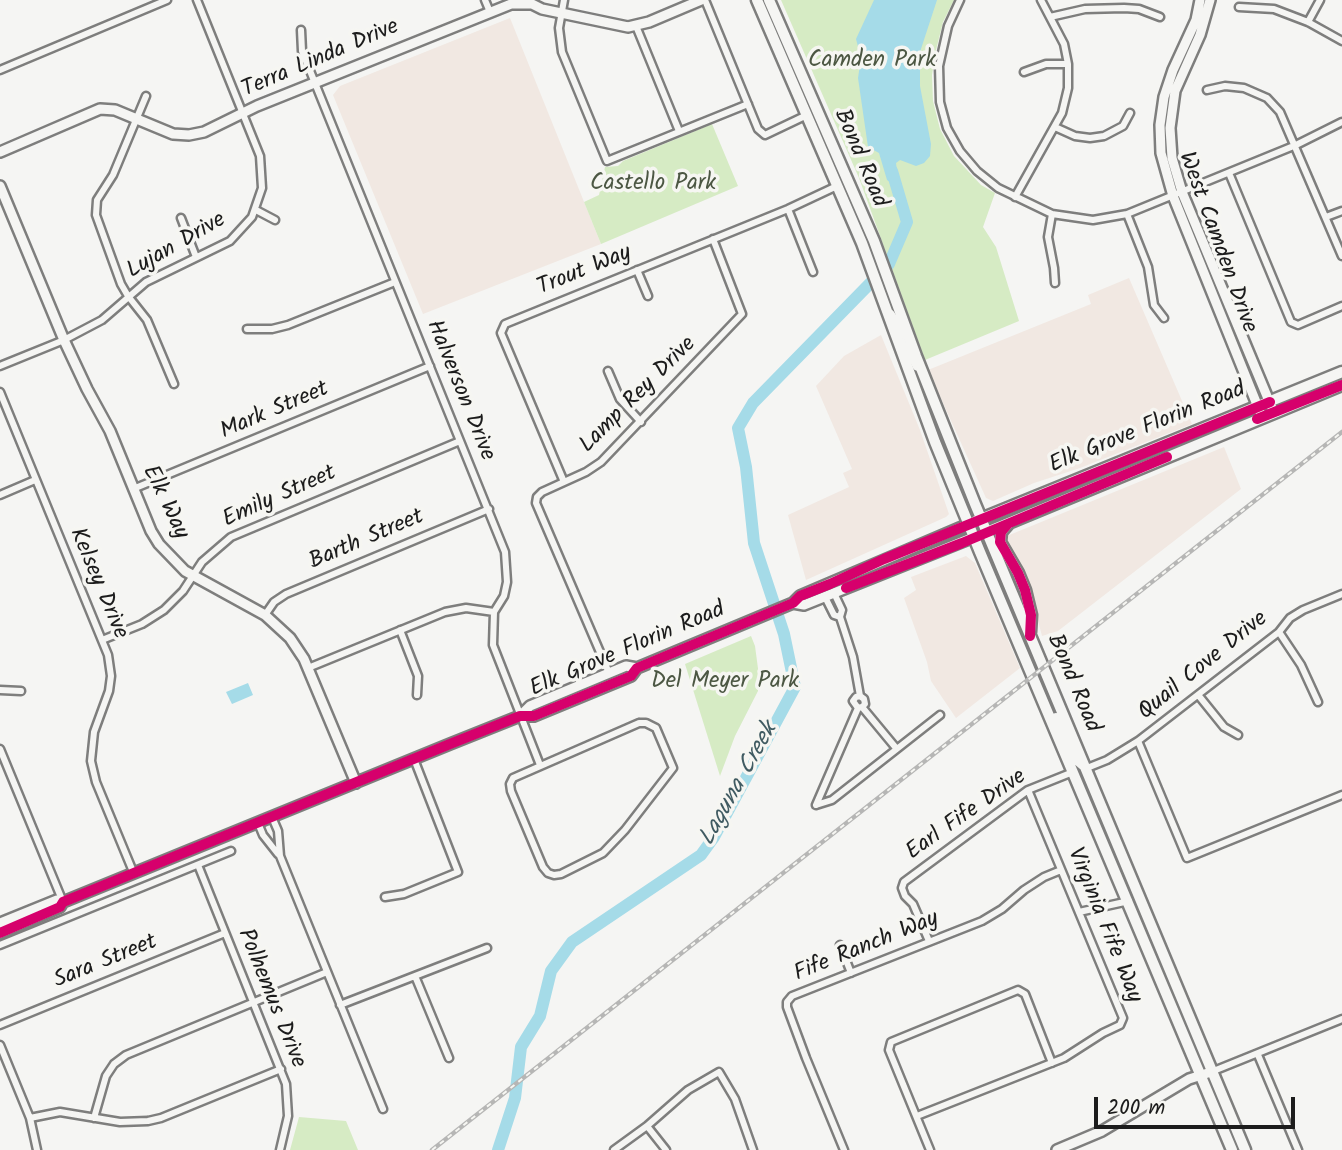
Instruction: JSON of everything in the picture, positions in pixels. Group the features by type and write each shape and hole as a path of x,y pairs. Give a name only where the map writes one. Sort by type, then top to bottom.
{"main road":[{"name":"Bond Road","path":"757,0 862,243 935,442 974,537 1232,1150"},
{"name":"Bond Road","path":"769,0 874,241 987,532 1245,1150"},
{"name":"Elk Grove Florin Road","path":"974,537 1164,458 1260,412 1270,402 1342,372"},
{"name":"Elk Grove Florin Road","path":"969,524 1198,431 1260,412 1274,412 1342,385"},
{"path":"1164,458 1167,452 1183,444 1198,431"},
{"path":"1125,475 1130,466 1142,459 1142,454"},
{"path":"1008,524 1002,532 1000,542 1025,590 1031,615 1030,636"},
{"path":"1044,704 1054,715 1076,759 1087,768"},
{"path":"1073,772 1082,776 1108,832 1116,839"},
{"path":"1129,901 1137,903 1157,951 1166,960"}],"street":[{"path":"0,70 167,0"},
{"name":"Lujan Drive","path":"0,366 64,340 102,320 159,273 230,241 242,230 256,210 262,188 260,156 197,0"},
{"path":"485,0 490,12"},
{"path":"564,0 559,29 562,52 607,161 748,104"},
{"path":"703,0 758,128 765,135 807,115"},
{"name":"Terra Linda Drive","path":"0,152 100,109 115,110 166,132 189,135 204,132 314,83 511,5 525,3 621,26 636,26 703,0"},
{"path":"960,0 948,26 940,57 938,83 942,111 951,136 965,158 991,183 1052,214 1093,220 1127,214 1296,145 1342,122"},
{"path":"1015,197 1055,127 1067,96 1068,64 1063,44 1041,0"},
{"name":"West Camden Drive","path":"1200,0 1190,34 1168,82 1161,111 1161,153 1260,412"},
{"name":"West Camden Drive","path":"1210,0 1200,35 1175,91 1171,111 1172,158 1177,194 1274,412"},
{"path":"1308,22 1320,0"},
{"path":"1239,7 1275,9 1308,22 1342,41"},
{"path":"1050,17 1085,9 1124,8 1139,9 1160,17"},
{"path":"636,26 678,131"},
{"name":"Halverson Drive","path":"301,30 302,51 314,83 505,552 508,567 504,596 494,612 492,637 495,653 540,765"},
{"path":"1024,72 1046,64 1068,64"},
{"path":"1207,90 1234,86 1253,90 1267,98 1280,112 1342,256"},
{"path":"146,96 113,175 100,193 96,207 97,222 128,296 147,320 174,384"},
{"path":"1055,127 1076,136 1104,136 1123,126 1130,113"},
{"path":"1229,173 1291,322 1298,325 1342,306"},
{"name":"Elk Way","path":"0,186 64,340 110,431 159,544 173,562 193,577 265,615 290,638 308,668 356,783"},
{"name":"Trout Way","path":"564,482 501,333 505,324 788,209 837,186"},
{"path":"788,209 813,272"},
{"name":"Lujan Drive","path":"256,210 275,220"},
{"path":"1326,217 1342,211"},
{"path":"1052,214 1048,237 1055,283"},
{"path":"1127,214 1148,267 1154,304 1164,318"},
{"path":"181,218 196,257"},
{"name":"Lamp Rey Drive","path":"609,673 536,503 537,497 542,492 596,466 742,314 713,239"},
{"path":"637,270 648,296"},
{"path":"247,329 288,325 395,282"},
{"path":"885,306 899,327 915,364 921,367"},
{"name":"Mark Street","path":"133,489 430,366"},
{"path":"608,370 620,399 641,422"},
{"name":"Kelsey Drive","path":"0,391 103,640 109,662 110,684 106,705 93,739 92,768 134,874"},
{"name":"Emily Street","path":"103,640 142,624 164,610 183,591 212,551 231,537 460,442"},
{"path":"0,495 35,480"},
{"name":"Barth Street","path":"265,615 274,602 286,594 489,509"},
{"name":"Elk Grove Florin Road","path":"0,934 60,906 63,902 520,716 533,705 626,666 636,668 748,622 793,603 800,596 969,524"},
{"name":"Elk Grove Florin Road","path":"793,603 804,605 974,537"},
{"path":"852,574 846,582 825,591 830,595 834,615 840,617 853,657 860,696 865,701 816,805 832,800 940,715"},
{"name":"Quail Cove Drive","path":"1087,768 1107,760 1138,741 1199,696 1279,632 1290,618 1342,594"},
{"path":"308,668 452,610 473,608 494,612"},
{"path":"400,630 418,676 417,695"},
{"path":"1279,632 1301,665 1318,702"},
{"name":"Elk Grove Florin Road","path":"520,716 534,716 631,676 636,668"},
{"path":"0,690 22,691"},
{"path":"1199,696 1224,727 1238,735"},
{"path":"860,708 896,748"},
{"path":"639,723 646,723 656,728 673,768 615,843 589,862 554,875 543,867 510,788 516,775 540,765 639,723"},
{"path":"1138,741 1187,858 1342,795"},
{"path":"0,750 63,902"},
{"path":"385,897 404,894 458,872 414,759"},
{"name":"Earl Fife Drive","path":"929,941 913,904 905,896 902,888 904,882 1028,790 1073,772"},
{"name":"Virginia Fife Way","path":"917,1116 1052,1063 1120,1025 1123,1018 1028,790"},
{"path":"272,817 278,831 280,856"},
{"path":"258,823 263,835 280,856 383,1109"},
{"path":"0,934 2,944 231,851"},
{"name":"Polhemus Drive","path":"198,865 286,1084 289,1108 280,1150"},
{"name":"Fife Ranch Way","path":"844,1150 806,1058 787,1002 793,996 982,921 1002,909 1034,883 1061,870"},
{"name":"Elk Grove Florin Road","path":"0,923 57,900 63,902"},
{"path":"1079,912 1129,901"},
{"name":"Sara Street","path":"0,1025 225,933"},
{"path":"840,945 851,973"},
{"path":"340,1005 487,948"},
{"path":"94,1118 106,1076 120,1060 132,1052 327,972"},
{"path":"415,976 449,1058"},
{"path":"930,1150 889,1050 891,1042 1018,990 1025,994 1052,1063"},
{"path":"1057,1150 1102,1132 1189,1079 1258,1055 1342,1019"},
{"path":"0,1045 30,1118 37,1150"},
{"path":"1258,1055 1298,1150"},
{"path":"30,1118 60,1112 134,1123 155,1120 281,1069"},
{"path":"614,1150 647,1126 688,1090 719,1072 735,1099 753,1150"},
{"path":"647,1126 666,1150"}],"shaded area":[{"path":"510,18 601,244 423,314 333,95 340,86"},
{"path":"1129,278 1192,424 993,501 986,498 928,370 1091,304 1088,295"},
{"path":"881,335 920,430 949,514 806,580 788,515 849,487 843,473 852,469 816,386 844,356"},
{"path":"1224,447 1241,489 1058,631 1042,636 1028,583 1007,543 1007,536"},
{"path":"966,556 975,563 1020,668 956,718 931,681 904,598 916,590 911,577"}],"green space":[{"name":"Camden Park","path":"781,0 954,0 943,22 936,50 932,75 933,101 940,129 954,156 981,185 995,193 983,227 996,247 1019,321 925,360 859,178"},
{"name":"Castello Park","path":"712,124 738,186 601,244 584,202 599,195 605,167 618,166 623,161"},
{"name":"Del Meyer Park","path":"751,636 759,676 758,691 735,736 720,776 685,664"},
{"path":"299,1117 346,1121 358,1150 290,1150"}],"water":[{"path":"874,0 937,0 920,52 920,86 931,144 930,156 924,163 916,166 900,160 896,163 897,187 887,180 879,153 868,147 858,78 861,58 856,39"},
{"path":"248,683 253,695 232,704 226,692"}],"waterway":[{"name":"Laguna Creek","path":"498,1150 515,1098 521,1047 540,1016 551,971 572,942 701,855 714,837 795,687 784,634 754,543 746,467 738,428 753,403 889,264 907,222 892,171"}],"railway":[{"path":"432,1150 1342,432"}],"cycle path":[{"path":"1257,419 1342,385"},
{"path":"0,933 60,907 63,902 450,744 520,716 534,716 631,676 637,668 793,603 800,596 884,559 1270,402"},
{"path":"846,588 962,543 1167,457"},
{"path":"1008,524 1001,532 1000,542 1025,590 1031,615 1030,636"}]}
